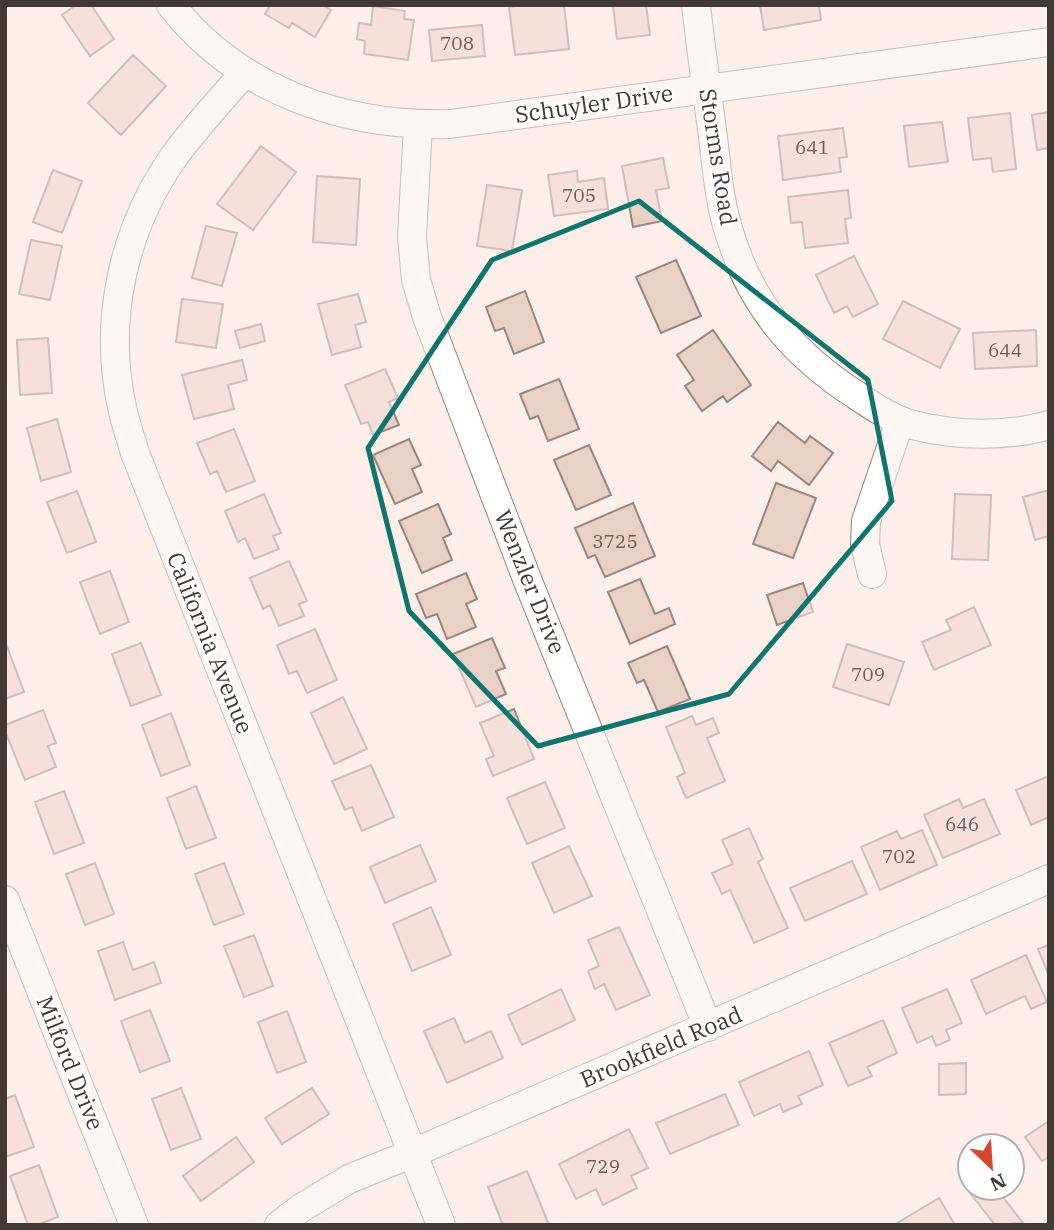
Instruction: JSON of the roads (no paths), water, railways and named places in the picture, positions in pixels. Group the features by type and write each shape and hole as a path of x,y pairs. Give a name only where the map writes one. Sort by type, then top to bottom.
{"street":[{"name":"Schuyler Drive","path":"172,5 209,45 245,72 293,98 336,113 374,121 418,125 450,124 1049,42"},
{"name":"Storms Road","path":"696,5 721,202 732,243 753,290 769,317 796,349 831,380 900,421 963,432 999,433 1049,425"},
{"name":"California Avenue","path":"245,72 174,156 153,189 135,229 121,274 115,316 115,365 122,407 135,453 441,1225"},
{"name":"Wenzler Drive","path":"418,125 412,237 416,279 427,317 527,579 708,1027"},
{"path":"872,574 865,544 866,521 900,421"},
{"name":"Brookfield Road","path":"279,1225 301,1208 349,1179 1049,879"},
{"name":"Milford Drive","path":"5,900 134,1225"}]}
